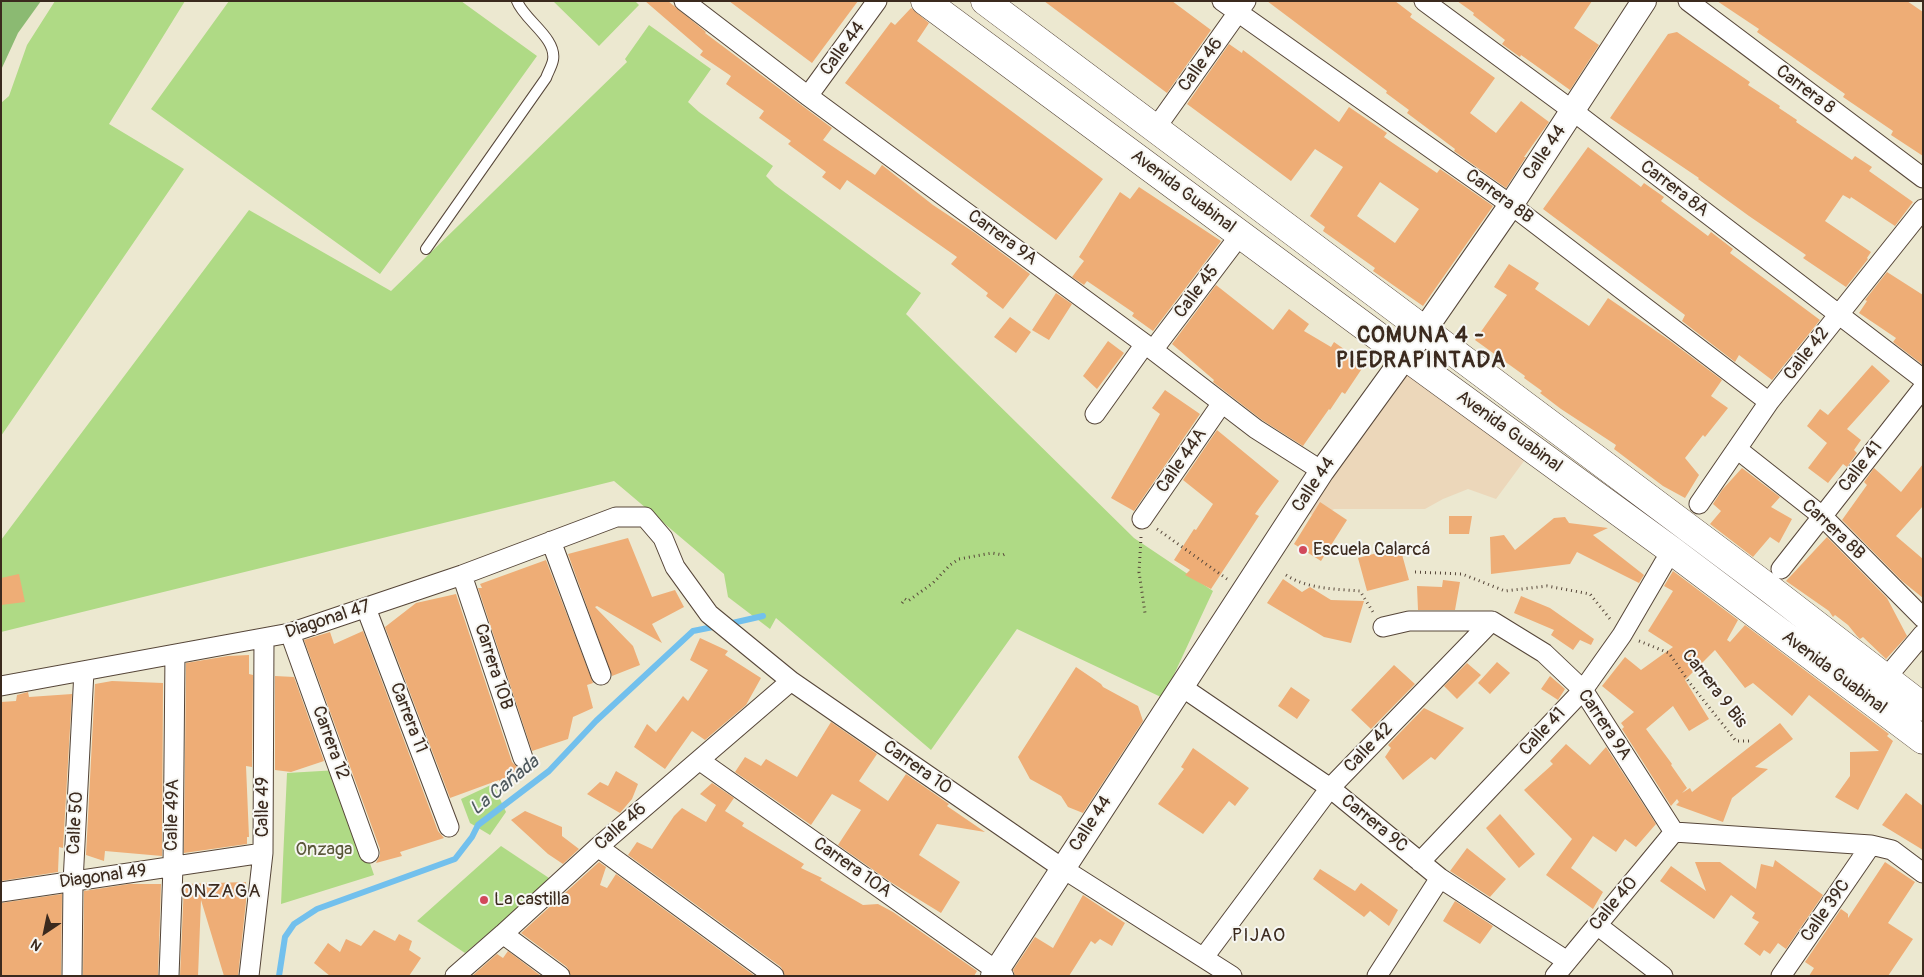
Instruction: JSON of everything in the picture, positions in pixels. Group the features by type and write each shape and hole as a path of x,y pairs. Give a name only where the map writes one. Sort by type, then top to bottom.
{"main road":[{"name":"Avenida Guabinal","path":"925,1 1240,235 1671,550 1923,740"},
{"name":"Avenida Guabinal","path":"985,1 1425,329 1923,707"}],"street":[{"name":"Carrera 9A","path":"684,1 808,96 1149,347 1256,429 1322,471"},
{"name":"Calle 44","path":"808,96 878,1"},
{"name":"Carrera 8B","path":"1222,1 1242,7 1511,205 1769,402"},
{"name":"Carrera 8A","path":"1424,1 1573,111 1923,378"},
{"name":"Calle 44","path":"998,974 1062,868 1322,471 1425,329 1511,205 1644,1"},
{"name":"Carrera 8","path":"1688,1 1923,178"},
{"name":"Calle 46","path":"1155,129 1242,7"},
{"name":"Calle 42","path":"1698,504 1769,402 1923,208"},
{"name":"Calle 45","path":"1095,414 1240,235"},
{"name":"Calle 41","path":"1781,569 1923,388"},
{"name":"Calle 44A","path":"1142,519 1222,403"},
{"name":"Carrera 8B","path":"1737,449 1822,516 1923,618"},
{"name":"Diagonal 47","path":"1,686 290,633 462,575 616,517 645,517"},
{"name":"Carrera 10","path":"645,517 663,538 675,567 709,614 791,681 1062,868 1232,976"},
{"path":"551,541 601,675"},
{"name":"Calle 41","path":"1420,862 1583,690 1622,635 1664,563"},
{"name":"Carrera 10B","path":"462,575 523,758"},
{"name":"Carrera 11","path":"366,608 449,827"},
{"name":"Carrera 9A","path":"1492,621 1544,653 1583,690 1674,832"},
{"name":"Calle 42","path":"1204,957 1330,788 1492,621"},
{"path":"1382,627 1409,622 1492,621"},
{"name":"Carrera 12","path":"290,633 369,853"},
{"path":"1885,679 1923,634"},
{"name":"Calle 49","path":"249,976 263,853 264,638"},
{"name":"Calle 49A","path":"169,976 173,867 175,654"},
{"name":"Calle 50","path":"72,976 73,882 84,671"},
{"name":"Calle 46","path":"455,976 598,847 791,681"},
{"name":"Carrera 9C","path":"1182,686 1330,788 1440,878 1567,961"},
{"name":"Carrera 10A","path":"699,760 998,974"},
{"path":"1674,832 1871,845 1892,850 1923,874"},
{"name":"Calle 40","path":"1555,976 1674,832"},
{"name":"Calle 39C","path":"1781,976 1871,845"},
{"path":"598,847 774,976"},
{"name":"Diagonal 49","path":"1,892 263,853"},
{"path":"1377,976 1440,878"},
{"path":"1597,925 1663,976"},
{"path":"503,934 560,976"}],"lane":[{"path":"426,250 546,78 554,58 550,42 520,10 517,1"}],"path":[{"path":"1142,519 1244,591"},
{"path":"1142,519 1139,572 1145,613"},
{"path":"902,603 905,599 908,601 933,583 950,565 959,559 985,554 1003,555 1007,553"},
{"path":"1414,572 1462,574 1505,591 1548,586 1590,594 1622,635"},
{"path":"1286,575 1296,582 1324,588 1360,591 1382,627"},
{"name":"Carrera 9 Bis","path":"1622,635 1669,653 1688,682 1736,741 1750,741"}],"shaded area":[{"path":"1402,369 1524,461 1496,499 1468,489 1425,509 1334,509 1319,519 1301,509"}],"green space":[{"path":"1,1 41,1 18,33 1,70"},
{"path":"55,1 185,1 109,124 184,169 1,436 1,103 9,96 27,45"},
{"path":"229,1 461,1 537,56 380,274 151,109"},
{"path":"553,1 635,1 639,5 599,46"},
{"path":"649,25 711,69 688,102 773,166 766,176 775,185 921,293 906,314 1134,538 1213,591 1163,698 1017,629 931,750 776,618 770,629 728,597 724,574 614,481 1,632 1,540 249,210 391,291 627,62 625,59"},
{"name":"Onzaga","path":"338,770 374,875 281,904 287,773"},
{"path":"493,784 506,812 490,835 470,823 461,799"},
{"name":"La castilla","path":"501,846 552,880 465,953 417,921"}],"building":[{"path":"645,1 668,1 705,33 832,128 823,140 875,175 882,165 933,205 975,233 1030,274 1003,309 986,296 988,293 951,264 957,257 847,180 840,190 822,177 826,172 788,144 791,141 759,118 764,111 726,84 731,76 700,55 703,51"},
{"path":"729,1 858,1 812,63"},
{"path":"1044,1 1172,1 1211,30 1167,93"},
{"path":"1267,1 1395,1 1412,14 1410,17 1495,78 1470,113 1496,133 1521,101 1549,122 1524,157 1526,157 1506,188 1454,151 1455,149 1407,113 1409,110 1386,93 1387,91"},
{"path":"1457,1 1592,1 1574,28 1599,45 1570,90 1521,55 1520,57 1502,44 1505,40"},
{"path":"1717,1 1907,1 1923,12 1923,156 1891,135 1893,131 1843,97 1845,94 1757,32 1759,29"},
{"path":"911,8 929,23 917,41 1103,179 1056,240 845,83 891,22 895,25"},
{"path":"1677,32 1750,82 1748,85 1780,106 1779,108 1797,120 1796,122 1852,160 1855,156 1872,167 1869,171 1913,202 1895,226 1851,197 1850,199 1843,195 1825,221 1871,252 1868,259 1846,287 1803,258 1806,255 1749,216 1699,178 1610,118 1668,34"},
{"path":"1229,44 1242,53 1243,50 1339,122 1349,107 1387,133 1384,137 1437,173 1440,169 1493,206 1423,306 1373,271 1375,268 1323,231 1325,227 1310,216 1343,167 1315,149 1291,181 1187,104","holes":["1380,182 1419,209 1395,243 1357,216"]},
{"path":"1588,147 1641,187 1644,183 1664,197 1661,201 1708,236 1711,232 1733,249 1730,253 1820,320 1772,380 1739,355 1735,362 1682,321 1685,315 1543,209"},
{"path":"1139,187 1221,241 1153,331 1132,316 1134,313 1087,281 1084,285 1072,277 1084,261 1079,257 1120,192 1130,199"},
{"path":"1509,264 1539,283 1535,289 1589,326 1608,298 1669,340 1722,380 1711,396 1728,408 1685,458 1699,475 1685,498 1663,486 1614,449 1616,445 1561,409 1540,393 1542,391 1524,378 1525,376 1475,340 1507,295 1494,287"},
{"path":"1887,272 1923,295 1923,365 1893,342 1896,338 1859,313 1867,301 1865,300"},
{"path":"1216,285 1273,330 1289,309 1309,324 1304,331 1331,347 1334,342 1365,364 1345,394 1342,392 1303,446 1262,420 1213,382 1214,380 1172,344"},
{"path":"1056,293 1072,304 1049,340 1032,330"},
{"path":"1010,317 1031,332 1016,353 994,337"},
{"path":"1108,341 1124,353 1097,389 1083,376"},
{"path":"1872,365 1890,381 1847,429 1861,440 1854,450 1857,453 1847,467 1843,464 1828,483 1808,468 1827,443 1807,426 1820,409 1828,415"},
{"path":"1165,390 1200,414 1134,511 1111,498 1160,414 1152,408"},
{"path":"1217,430 1279,481 1255,514 1259,516 1211,589 1185,575 1190,570 1174,560 1213,504 1183,480"},
{"path":"1923,464 1923,506 1896,536 1923,559 1923,598 1902,581 1842,520 1867,485 1864,482 1874,468 1901,492"},
{"path":"1742,468 1780,497 1771,507 1792,519 1779,543 1770,537 1753,557 1710,524 1721,511 1713,504 1722,490"},
{"path":"1320,502 1347,520 1321,561 1294,544"},
{"path":"1449,516 1472,516 1469,534 1449,534"},
{"path":"1565,517 1569,523 1608,528 1593,535 1644,575 1639,583 1577,552 1570,564 1491,574 1490,537 1504,535 1515,550 1554,518"},
{"path":"1827,537 1887,598 1907,636 1886,659 1863,637 1860,639 1848,625 1835,615 1833,617 1829,611 1786,581"},
{"path":"628,538 652,597 675,590 684,607 652,624 662,643 597,606 595,607 633,646 640,665 612,676 568,554"},
{"path":"1400,547 1409,580 1367,591 1358,558"},
{"path":"546,560 593,683 587,685 593,708 573,717 568,739 532,751 478,588 482,588 480,584"},
{"path":"1673,571 1738,620 1727,640 1730,642 1745,625 1889,734 1887,736 1893,741 1858,810 1835,797 1850,776 1850,752 1879,751 1809,695 1792,716 1753,683 1745,688 1715,650 1685,680 1709,719 1689,731 1673,706 1646,729 1687,788 1682,793 1690,788 1692,792 1780,723 1793,739 1755,767 1768,769 1732,798 1723,822 1676,805 1679,802 1677,799 1671,806 1622,729 1624,727 1621,723 1634,712 1602,686 1625,657 1641,670 1673,647 1648,631 1673,591 1664,586"},
{"path":"19,574 25,602 1,605 1,578"},
{"path":"1283,579 1302,592 1310,587 1331,600 1364,601 1351,643 1324,637 1267,603"},
{"path":"1443,580 1460,582 1455,610 1418,610 1417,586 1442,587"},
{"path":"456,594 512,762 521,774 502,786 499,780 450,798 385,627 416,603"},
{"path":"1521,596 1550,608 1594,639 1591,645 1580,640 1573,650 1551,635 1554,630 1514,613"},
{"path":"363,631 438,831 444,838 400,852 402,856 376,863 380,855 380,849 304,640 330,632 334,644"},
{"path":"700,638 728,651 725,655 761,678 746,705 705,740 692,731 665,769 634,747 647,724 656,732 683,696 688,701 708,670 690,660"},
{"path":"249,655 249,674 253,675 252,767 246,766 249,837 247,837 247,844 184,853 186,663 228,656"},
{"path":"1497,662 1510,673 1490,694 1478,683"},
{"path":"1467,663 1481,675 1457,699 1444,686"},
{"path":"1394,665 1415,684 1371,729 1351,710"},
{"path":"1076,667 1103,687 1138,706 1143,721 1083,813 1068,807 1061,796 1030,779 1018,757"},
{"path":"275,676 294,677 324,761 291,772 275,770"},
{"path":"1550,676 1565,689 1558,700 1541,689"},
{"path":"112,681 163,683 162,856 105,851 104,861 86,855 95,684"},
{"path":"1291,687 1310,700 1297,719 1278,706"},
{"path":"28,692 29,697 72,694 63,848 59,847 58,872 1,881 1,702 16,701 17,695"},
{"path":"1424,708 1464,728 1435,760 1431,757 1403,780 1385,757 1391,748 1388,745"},
{"path":"831,722 877,754 859,781 888,801 906,774 949,804 947,806 985,832 937,824 919,855 960,882 941,913 892,883 838,845 861,810 832,794 811,825 735,772 745,757 761,766 766,759 797,777"},
{"path":"1566,744 1590,765 1606,747 1656,824 1636,847 1625,839 1616,852 1593,836 1571,868 1603,892 1593,909 1546,875 1572,839 1524,790 1553,764 1550,761"},
{"path":"1193,748 1249,788 1235,806 1229,801 1203,834 1158,804 1184,769 1181,767"},
{"path":"616,771 638,784 632,799 620,813 587,794 600,782 608,786"},
{"path":"712,783 734,798 725,811 744,823 742,826 804,864 801,868 822,878 820,880 863,905 878,904 893,912 977,971 974,976 785,976 781,967 628,855 637,842 652,849 674,816 682,808 706,822 716,805 700,794"},
{"path":"1906,793 1923,806 1923,850 1882,825"},
{"path":"525,811 562,827 562,836 579,849 563,864 548,854 511,820"},
{"path":"1500,814 1535,854 1519,868 1486,828"},
{"path":"1467,848 1506,879 1490,897 1450,871"},
{"path":"1775,860 1823,895 1786,949 1778,943 1770,954 1764,950 1760,956 1744,944 1759,922 1752,918 1755,913 1731,895 1714,919 1660,881 1671,866 1706,891 1695,862 1720,862 1756,889 1761,864 1773,867"},
{"path":"599,862 606,867 600,885 607,888 616,874 755,976 571,976 567,967 521,933"},
{"path":"1885,862 1915,882 1888,923 1913,939 1888,976 1809,976 1814,968 1805,962 1841,909 1848,914 1848,918"},
{"path":"1320,869 1355,891 1361,883 1398,910 1389,926 1370,911 1364,917 1313,879"},
{"path":"246,882 246,902 238,976 224,976 201,900 198,976 180,976 184,884"},
{"path":"129,884 161,884 158,976 83,976 84,891"},
{"path":"62,894 61,976 1,976 1,903"},
{"path":"1083,895 1125,923 1112,946 1100,939 1095,944 1091,941 1069,976 1015,976 1013,970 1035,937 1053,948"},
{"path":"1455,901 1493,926 1480,944 1443,921"},
{"path":"374,930 395,941 399,934 412,941 409,950 421,958 409,976 330,976 314,963 328,943 340,952 346,939 361,946"},
{"path":"508,951 541,976 472,976 497,954 503,958"}],"waterway":[{"name":"La Cañada","path":"728,624 763,616"},
{"name":"La Cañada","path":"279,976 285,937 294,924 317,909 455,859 472,837 478,825 549,771 596,721 693,631 718,626"}],"place":[{"name":"Escuela Calarcá","path":"1303,550"},
{"name":"La castilla","path":"484,900"}],"district":[{"name":"COMUNA 4 - PIEDRAPINTADA","path":"1421,348"},
{"name":"ONZAGA","path":"221,892"},
{"name":"PIJAO","path":"1259,936"}]}
